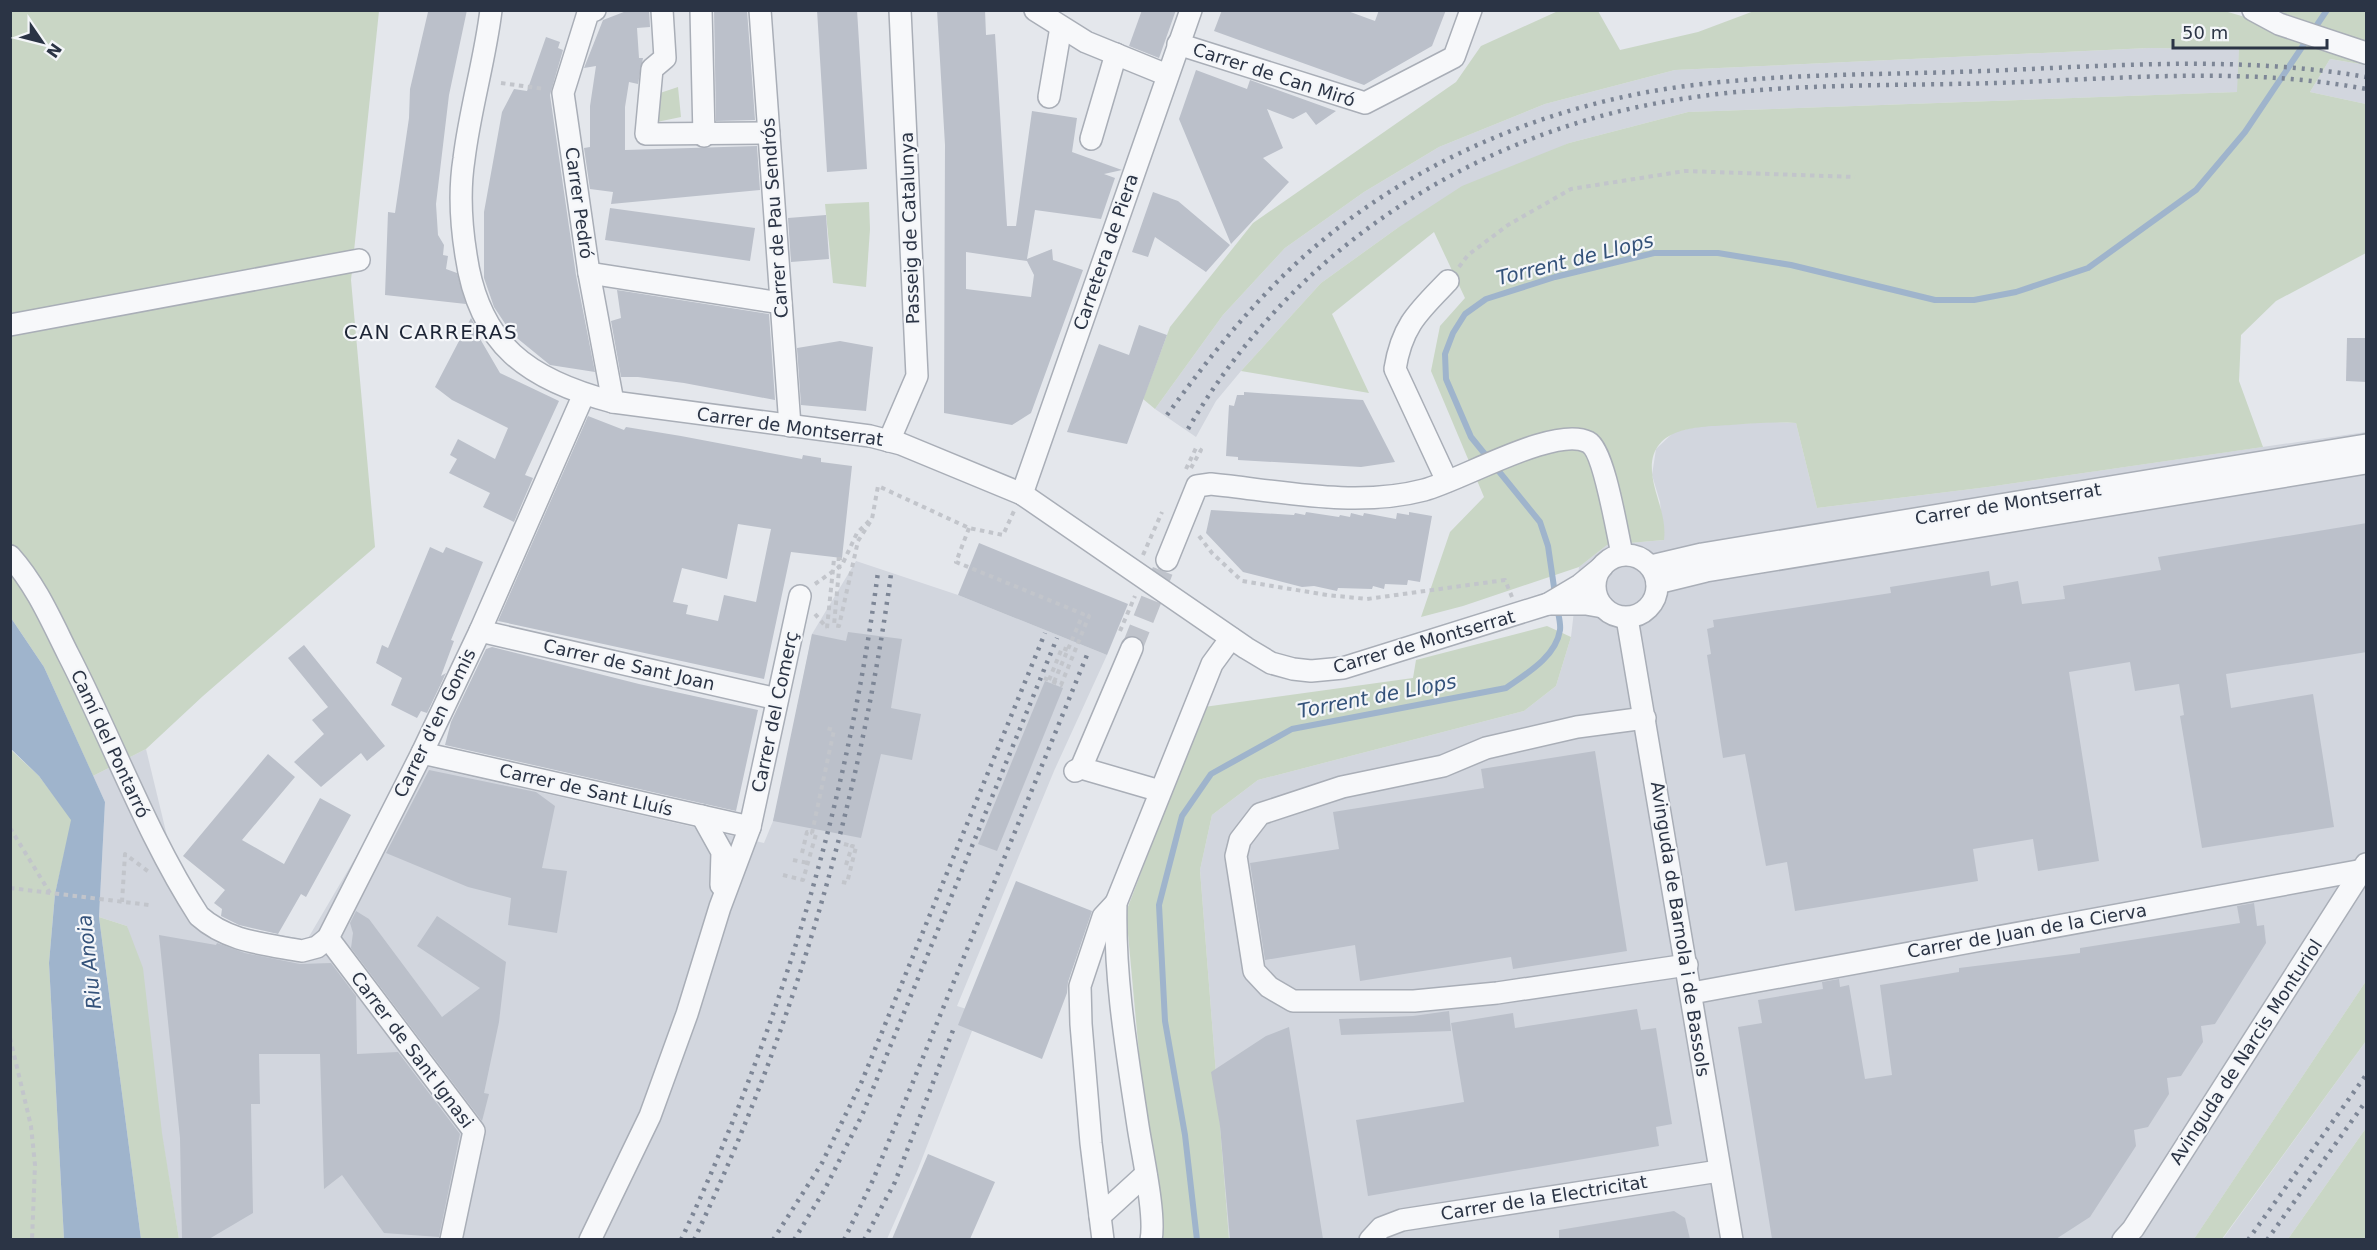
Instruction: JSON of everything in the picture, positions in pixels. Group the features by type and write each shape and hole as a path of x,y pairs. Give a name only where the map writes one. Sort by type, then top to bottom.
{"street":[{"name":"Carrer de Montserrat","path":"491,10 463,161 461,199 469,278 475,300 487,326 502,344 529,367 584,394 613,402 889,441 1022,495 1231,638 1280,666 1311,671 1329,670 1388,656 1548,604 1590,599 1602,567"},
{"name":"Carrer Pedró","path":"595,10 588,13 563,93 589,273 613,402"},
{"path":"662,10 664,58 652,69 646,134 769,133"},
{"path":"700,10 704,135"},
{"name":"Carrer de Pau Sendrós","path":"760,10 789,426"},
{"name":"Passeig de Catalunya","path":"889,441 917,376 900,10"},
{"path":"1035,10 1086,42 1167,75"},
{"name":"Carretera de Piera","path":"1022,495 1191,10"},
{"name":"Carrer de Can Miró","path":"1178,44 1365,103 1454,57 1471,10"},
{"path":"2253,10 2279,24 2367,53"},
{"path":"1048,97 1061,27"},
{"path":"1091,140 1116,54"},
{"path":"10,325 359,260"},
{"path":"589,273 781,303"},
{"path":"1447,482 1395,369 1398,349 1412,319 1448,281"},
{"name":"Carrer d'en Gomis","path":"328,938 422,753 480,631 584,394"},
{"path":"1167,560 1197,486 1211,484 1362,498 1424,490 1536,446 1567,437 1589,442 1601,458 1622,554"},
{"name":"Carrer de Montserrat","path":"1654,574 1702,554 2367,445"},
{"name":"Carrer de Montserrat","path":"1654,574 1706,571 2367,463"},
{"path":"1622,554 1642,558 1654,574 1653,602 1639,616 1628,618 1614,615 1590,599 1602,567 1612,557 1622,554"},
{"name":"Camí del Pontarró","path":"10,556 30,579 83,683 135,800 199,916 213,929 231,938 302,951 316,947 328,938"},
{"name":"Carrer del Comerç","path":"720,907 750,827 800,596"},
{"name":"Avinguda de Barnola i de Bassols","path":"1628,618 1732,1239"},
{"name":"Carrer de Sant Joan","path":"480,631 777,699"},
{"path":"1150,1239 1146,1174 1126,1046 1115,943 1116,903 1212,664 1231,638"},
{"path":"1132,648 1078,770 1160,791"},
{"path":"1645,718 1577,728 1486,748 1443,766 1342,787 1260,814 1240,840 1236,855 1254,970 1269,987 1293,1002 1323,1003 1414,1001 1497,993 1687,965"},
{"name":"Carrer de Sant Lluís","path":"422,753 750,827"},
{"path":"590,1239 650,1116 687,1014 720,907 722,852 702,816"},
{"name":"Carrer de Juan de la Cierva","path":"1692,993 2365,867"},
{"name":"Avinguda de Narcis Monturiol","path":"2123,1239 2133,1229 2365,867"},
{"path":"1103,1239 1081,1024 1080,986 1103,917 1116,903"},
{"name":"Carrer de Sant Ignasi","path":"328,938 474,1131 451,1239"},
{"name":"Carrer de la Electricitat","path":"1371,1238 1381,1228 1402,1220 1719,1171"},
{"path":"1100,1216 1146,1174"}],"path":[{"path":"501,83 554,91"},
{"path":"1448,281 1468,255 1508,225 1571,189 1685,171 1855,177"},
{"path":"827,628 834,559 840,559 834,625 838,626 858,541 872,519 878,486 969,528 1004,535 1022,495"},
{"path":"800,596 842,565 857,533 872,519"},
{"path":"969,528 956,562 1089,616 1060,684 1047,679 1062,648 1068,650"},
{"path":"1197,533 1212,553 1242,581 1367,599 1504,580 1519,614"},
{"path":"1054,682 1083,614"},
{"path":"812,834 834,730 826,728"},
{"path":"10,828 50,893"},
{"path":"783,875 804,880 816,834 807,832 802,853"},
{"path":"842,882 847,883 856,847 844,844"},
{"path":"846,865 852,846"},
{"path":"122,902 125,854 151,873"},
{"path":"794,860 808,863"},
{"path":"10,888 149,905"},
{"path":"10,1038 33,1146 35,1165 32,1239"}],"shaded area":[{"path":"2149,48 2239,49 2238,92 1688,112 1569,143 1396,229 1321,283 1216,401 1196,437 1155,409 1223,315 1285,248 1364,192 1439,147 1545,104 1675,70"},
{"path":"2330,59 2366,65 2366,104 2310,92"},
{"path":"1796,423 1817,508 1988,487 2366,432 2366,981 2194,1239 1229,1239 1200,870 1212,815 1258,780 1524,711 1556,686 1571,637 1579,567 1607,545 1664,540 1660,502 1652,475 1656,449 1674,432 1700,426"},
{"path":"856,561 958,595 1107,655 1054,771 957,1006 979,1013 918,1169 887,1239 179,1239 127,926 99,917 105,802 93,776 146,749 175,869 212,922 307,940 411,763 764,843 773,821 781,789 812,634"},
{"path":"2366,1041 2366,1128 2288,1239 2222,1240"}],"green space":[{"path":"2221,10 2259,21 2265,11 2366,11 2366,65 2330,59 2310,92 2366,104 2366,253 2276,301 2241,335 2239,381 2263,447 1988,487 1817,508 1796,423 1756,423 1691,429 1667,437 1658,446 1653,457 1652,472 1664,522 1664,540 1607,545 1579,567 1463,606 1421,617 1450,532 1484,497 1431,371 1440,326 1465,298 1434,232 1332,314 1369,393 1241,371 1321,283 1396,229 1462,186 1569,143 1688,112 2237,92 2239,49 2149,48 1675,70 1545,104 1439,147 1364,192 1285,248 1223,315 1155,409 1143,399 1170,327 1253,223 1456,82 1481,46 1558,11 1598,11 1620,50 1698,32 1754,11"},
{"path":"10,11 379,11 351,280 375,547 203,696 146,749 93,776 44,667 11,618"},
{"path":"678,87 681,117 652,123 654,95"},
{"path":"869,202 870,229 866,287 833,283 825,204"},
{"path":"1547,626 1571,637 1556,686 1524,711 1258,780 1212,815 1200,870 1229,1239 1156,1239 1126,912 1204,707 1413,678 1416,660"},
{"path":"10,749 39,776 72,820 55,894 49,963 64,1239 11,1239"},
{"path":"99,917 127,926 143,968 162,1133 179,1239 141,1239"},
{"path":"2366,981 2366,1041 2222,1239 2194,1239"},
{"path":"2366,1128 2366,1239 2288,1239"}],"water":[{"name":"Riu Anoia","path":"11,618 44,667 105,802 99,917 141,1239 64,1239 49,963 55,894 71,820 39,776 11,749"}],"building":[{"path":"467,10 449,95 436,204 438,235 444,245 443,255 448,256 446,269 457,273 466,304 385,295 388,212 395,213 409,118 410,89 428,12"},
{"path":"629,10 649,10 650,27 637,28 639,58 643,58 638,84 629,82 625,107 625,150 757,146 760,190 611,204 613,192 590,189 584,148 590,147 590,106 596,66 584,68 603,20"},
{"path":"714,10 747,10 755,120 716,121"},
{"path":"817,10 857,10 867,169 827,172"},
{"path":"937,10 985,10 986,35 995,34 1007,226 1016,226 1032,111 1077,118 1072,152 1122,170 1104,174 1115,178 1101,219 1035,210 1027,259 1052,249 1053,260 1083,270 1031,413 1012,425 944,413 945,145","holes":["966,252 1027,261 1034,275 1031,297 966,289"]},
{"path":"1142,10 1176,10 1159,58 1129,46"},
{"path":"1222,10 1345,10 1375,21 1379,10 1446,10 1432,46 1364,85 1214,31"},
{"path":"546,37 560,42 558,48 563,50 550,95 576,275 595,372 550,365 512,334 494,307 484,278 484,212 502,112 514,89 527,91"},
{"path":"1196,70 1247,89 1250,80 1336,111 1316,125 1306,112 1293,119 1267,109 1283,148 1263,158 1289,182 1231,244 1179,119"},
{"path":"1153,192 1178,201 1230,245 1206,272 1155,237 1148,257 1132,252"},
{"path":"610,208 755,228 750,261 605,240"},
{"path":"826,215 829,259 791,262 788,218"},
{"path":"617,290 769,314 775,400 684,383 621,377 611,321 621,318"},
{"path":"471,318 475,325 472,325 500,373 559,401 525,475 533,478 514,522 483,507 490,493 449,473 457,459 450,455 458,439 495,459 508,428 452,400 435,387"},
{"path":"1139,325 1167,335 1127,444 1067,432 1099,344 1129,355"},
{"path":"2347,338 2367,338 2367,382 2346,381"},
{"path":"840,341 873,347 866,411 801,405 797,348"},
{"path":"1244,392 1363,400 1395,462 1361,467 1238,460 1238,457 1226,456 1229,405 1234,406 1237,395 1244,395"},
{"path":"588,416 624,430 626,427 802,459 803,455 821,458 821,462 852,466 842,558 791,552 764,679 498,621","holes":["738,524 771,529 756,602 724,595 718,621 686,614 688,605 673,602 682,568 727,579"]},
{"path":"1211,510 1294,515 1295,513 1305,515 1306,512 1339,517 1340,515 1350,517 1351,513 1363,516 1364,513 1396,519 1397,513 1409,515 1409,512 1432,516 1420,582 1408,580 1407,585 1385,584 1384,589 1373,586 1372,589 1338,588 1337,591 1314,586 1302,587 1243,572 1206,533"},
{"path":"2367,523 2367,652 2226,674 2231,708 2313,694 2334,827 2202,848 2180,716 2184,715 2179,684 2135,691 2130,662 2069,672 2099,861 2038,871 2033,839 1973,849 1978,881 1795,911 1787,862 1766,866 1745,754 1723,758 1707,655 1711,654 1707,629 1714,627 1713,620 1891,593 1890,587 1989,571 1991,586 2018,581 2022,604 2065,599 2063,586 2161,570 2158,557"},
{"path":"979,543 1128,604 1107,655 958,595"},
{"path":"430,547 443,553 446,547 483,562 451,640 454,641 441,676 446,673 427,713 421,711 417,718 391,705 402,678 376,663 382,645 388,648"},
{"path":"848,632 902,639 891,708 921,714 912,760 881,754 861,838 773,821 812,634 846,641"},
{"path":"304,645 385,746 367,761 361,753 321,787 294,762 324,734 312,720 328,707 288,658"},
{"path":"492,647 639,684 758,710 736,811 445,745 451,722 486,649"},
{"path":"1045,681 1063,688 997,851 978,844"},
{"path":"1595,751 1627,951 1513,969 1511,957 1360,981 1355,945 1265,960 1250,863 1339,849 1333,812 1484,788 1481,769"},
{"path":"268,754 295,777 242,840 284,864 320,798 351,815 306,897 301,894 278,934 239,925 221,916 222,909 214,903 225,890 183,856"},
{"path":"429,770 536,792 555,806 542,868 567,871 557,933 508,925 511,898 468,887 386,853"},
{"path":"1016,881 1092,911 1068,982 1067,993 1042,1059 958,1025"},
{"path":"2254,903 2257,926 2264,925 2266,943 2215,1024 2201,1026 2203,1042 2181,1076 2167,1078 2169,1094 2148,1127 2134,1130 2136,1146 2090,1217 2056,1239 1772,1239 1738,1027 1762,1023 1758,1000 1823,989 1822,982 1839,979 1840,987 1849,985 1865,1079 1892,1075 1880,985 1959,972 1959,968 2080,953 2080,948 2240,923 2237,906"},
{"path":"356,911 369,919 442,1017 480,988 417,946 437,916 506,962 499,1022 484,1093 489,1094 482,1121 351,948 353,933 350,923"},
{"path":"159,935 216,945 217,943 245,953 300,964 331,963 356,996 357,1054 398,1052 460,1134 439,1237 384,1233 342,1175 324,1189 320,1054 259,1054 260,1104 251,1104 253,1213 209,1239 182,1239 180,1138"},
{"path":"1637,1009 1641,1030 1656,1028 1672,1124 1656,1127 1659,1146 1368,1196 1356,1120 1464,1102 1451,1023 1513,1013 1515,1028"},
{"path":"1449,1011 1451,1031 1341,1035 1339,1019 1413,1016"},
{"path":"1289,1027 1323,1239 1230,1239 1220,1126 1211,1072 1266,1036"},
{"path":"928,1154 995,1182 970,1239 892,1239"},
{"path":"1674,1211 1685,1218 1690,1239 1559,1239 1559,1230"}],"waterway":[{"name":"Torrent de Llops","path":"1555,594 1548,546 1540,522 1471,437 1446,379 1445,354 1453,333 1465,314 1486,299 1555,277 1654,253 1718,253 1791,265 1935,300 1974,300 2016,292 2088,268 2196,190 2245,132 2327,10"},
{"name":"Torrent de Llops","path":"1197,1240 1185,1135 1165,1021 1159,905 1182,816 1211,774 1292,729 1506,688 1531,671 1553,648 1560,630 1557,607"}],"tunnel":[{"path":"1132,648 1167,560"}],"railway":[{"path":"1167,415 1217,349 1272,287 1315,247 1361,211 1410,179 1462,152 1516,129 1572,110 1629,96 1686,86 1797,77 2175,64 2271,66 2366,77"},
{"path":"1188,429 1231,363 1282,304 1338,252 1400,206 1466,168 1537,137 1611,113 1725,93 1841,86 2228,76 2320,82 2366,89"},
{"path":"681,1240 717,1160 749,1079 779,997 805,913 829,829 848,744 865,658 878,572"},
{"path":"694,1240 730,1161 762,1080 792,998 818,914 861,745 878,660 891,574"},
{"path":"773,1240 822,1163 862,1081 1045,633"},
{"path":"794,1240 825,1189 863,1113 1057,638"},
{"path":"844,1240 873,1180 1089,650"},
{"path":"864,1240 895,1182 955,1025"},
{"path":"2248,1240 2366,1075"},
{"path":"2267,1240 2366,1101"}],"district":[{"name":"CAN CARRERAS","path":"431,332"}]}
